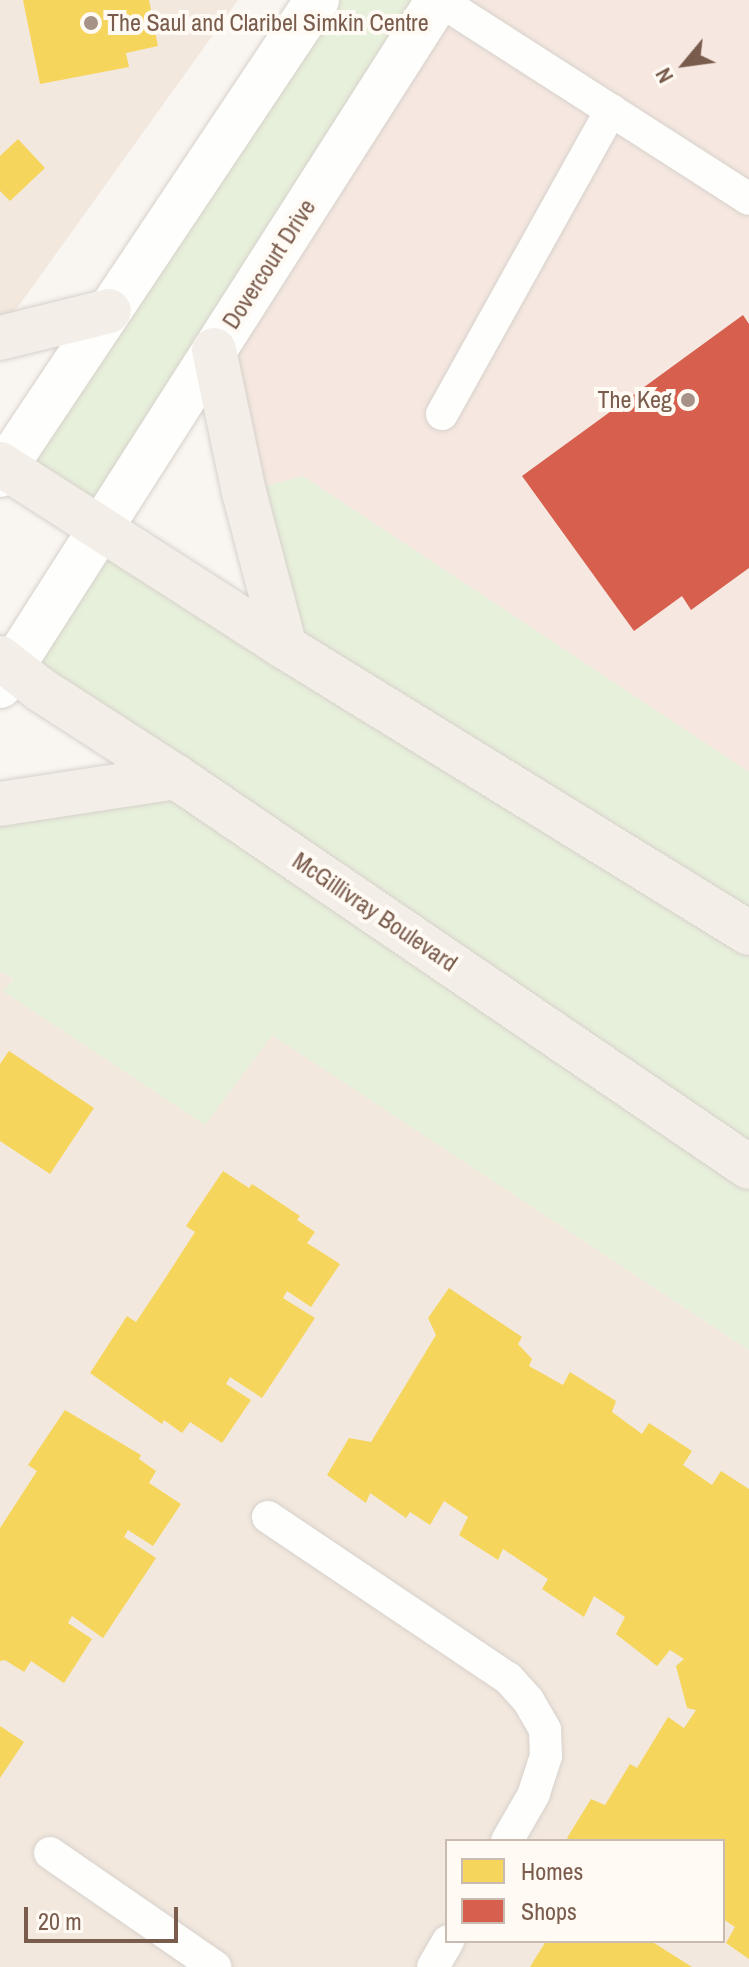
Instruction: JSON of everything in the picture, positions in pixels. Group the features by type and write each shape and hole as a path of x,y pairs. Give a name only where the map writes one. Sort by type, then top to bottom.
{"main road":[{"path":"0,338 109,311"},
{"path":"214,350 244,492 285,647"},
{"path":"2,469 749,933"},
{"name":"McGillivray Boulevard","path":"4,670 41,690 176,777 749,1167"},
{"path":"0,804 176,777"}],"street":[{"path":"2,469 317,0"},
{"name":"Dovercourt Drive","path":"4,670 439,0"}],"lane":[{"path":"439,0 749,199"},
{"path":"442,414 611,110"},
{"path":"268,1517 508,1678 528,1700 545,1730 546,1756 534,1794 508,1839"},
{"path":"50,1853 215,1967"},
{"path":"433,1967 447,1943"}],"shaded area":[{"path":"0,0 238,0 0,332"},
{"path":"438,0 749,0 749,772 303,477 244,492 214,350"},
{"path":"0,971 14,978 4,991 272,1034 749,1350 749,1967 0,1967"}],"green space":[{"path":"317,0 438,0 99,527 284,646 244,492 303,476 749,772 749,1350 272,1035 205,1125 3,991 14,979 0,971 0,804 174,777 12,667 99,528 0,465"}],"building: Homes":[{"name":"The Saul and Claribel Simkin Centre","path":"23,0 149,0 158,46 126,53 129,67 40,84"},
{"path":"18,139 45,168 10,201 0,191 0,156"},
{"path":"9,1051 94,1108 50,1174 0,1141 0,1064"},
{"path":"223,1171 249,1188 252,1184 300,1216 297,1220 315,1232 307,1243 340,1264 311,1307 287,1291 283,1298 315,1318 262,1398 230,1377 226,1384 251,1400 222,1443 190,1422 182,1433 164,1420 162,1424 90,1373 127,1316 136,1322 166,1277 195,1232 186,1226"},
{"path":"449,1288 522,1337 518,1344 532,1359 529,1366 563,1385 570,1372 616,1401 612,1412 642,1434 649,1423 692,1451 683,1465 712,1485 721,1471 749,1489 749,1959 726,1943 735,1927 725,1920 725,1839 567,1838 591,1799 605,1805 630,1764 637,1768 668,1717 684,1728 696,1710 687,1708 676,1666 684,1659 670,1650 657,1666 616,1634 625,1617 594,1596 584,1617 542,1589 548,1579 503,1549 498,1560 459,1535 468,1517 444,1501 430,1525 410,1512 406,1518 370,1493 366,1503 327,1475 349,1438 371,1442 436,1335 428,1318"},
{"path":"65,1410 141,1455 139,1459 156,1471 149,1483 181,1504 153,1546 128,1530 124,1537 156,1558 103,1638 72,1616 68,1623 92,1639 64,1683 31,1661 24,1672 5,1660 0,1661 0,1528 37,1471 28,1465"},
{"path":"0,1726 24,1742 0,1778"},
{"path":"545,1943 654,1943 692,1967 530,1967"}],"building: Shops":[{"name":"The Keg","path":"743,315 749,324 749,568 691,610 682,596 634,631 522,476"}],"place":[{"name":"The Saul and Claribel Simkin Centre","path":"91,23"},
{"name":"The Keg","path":"688,400"}]}
